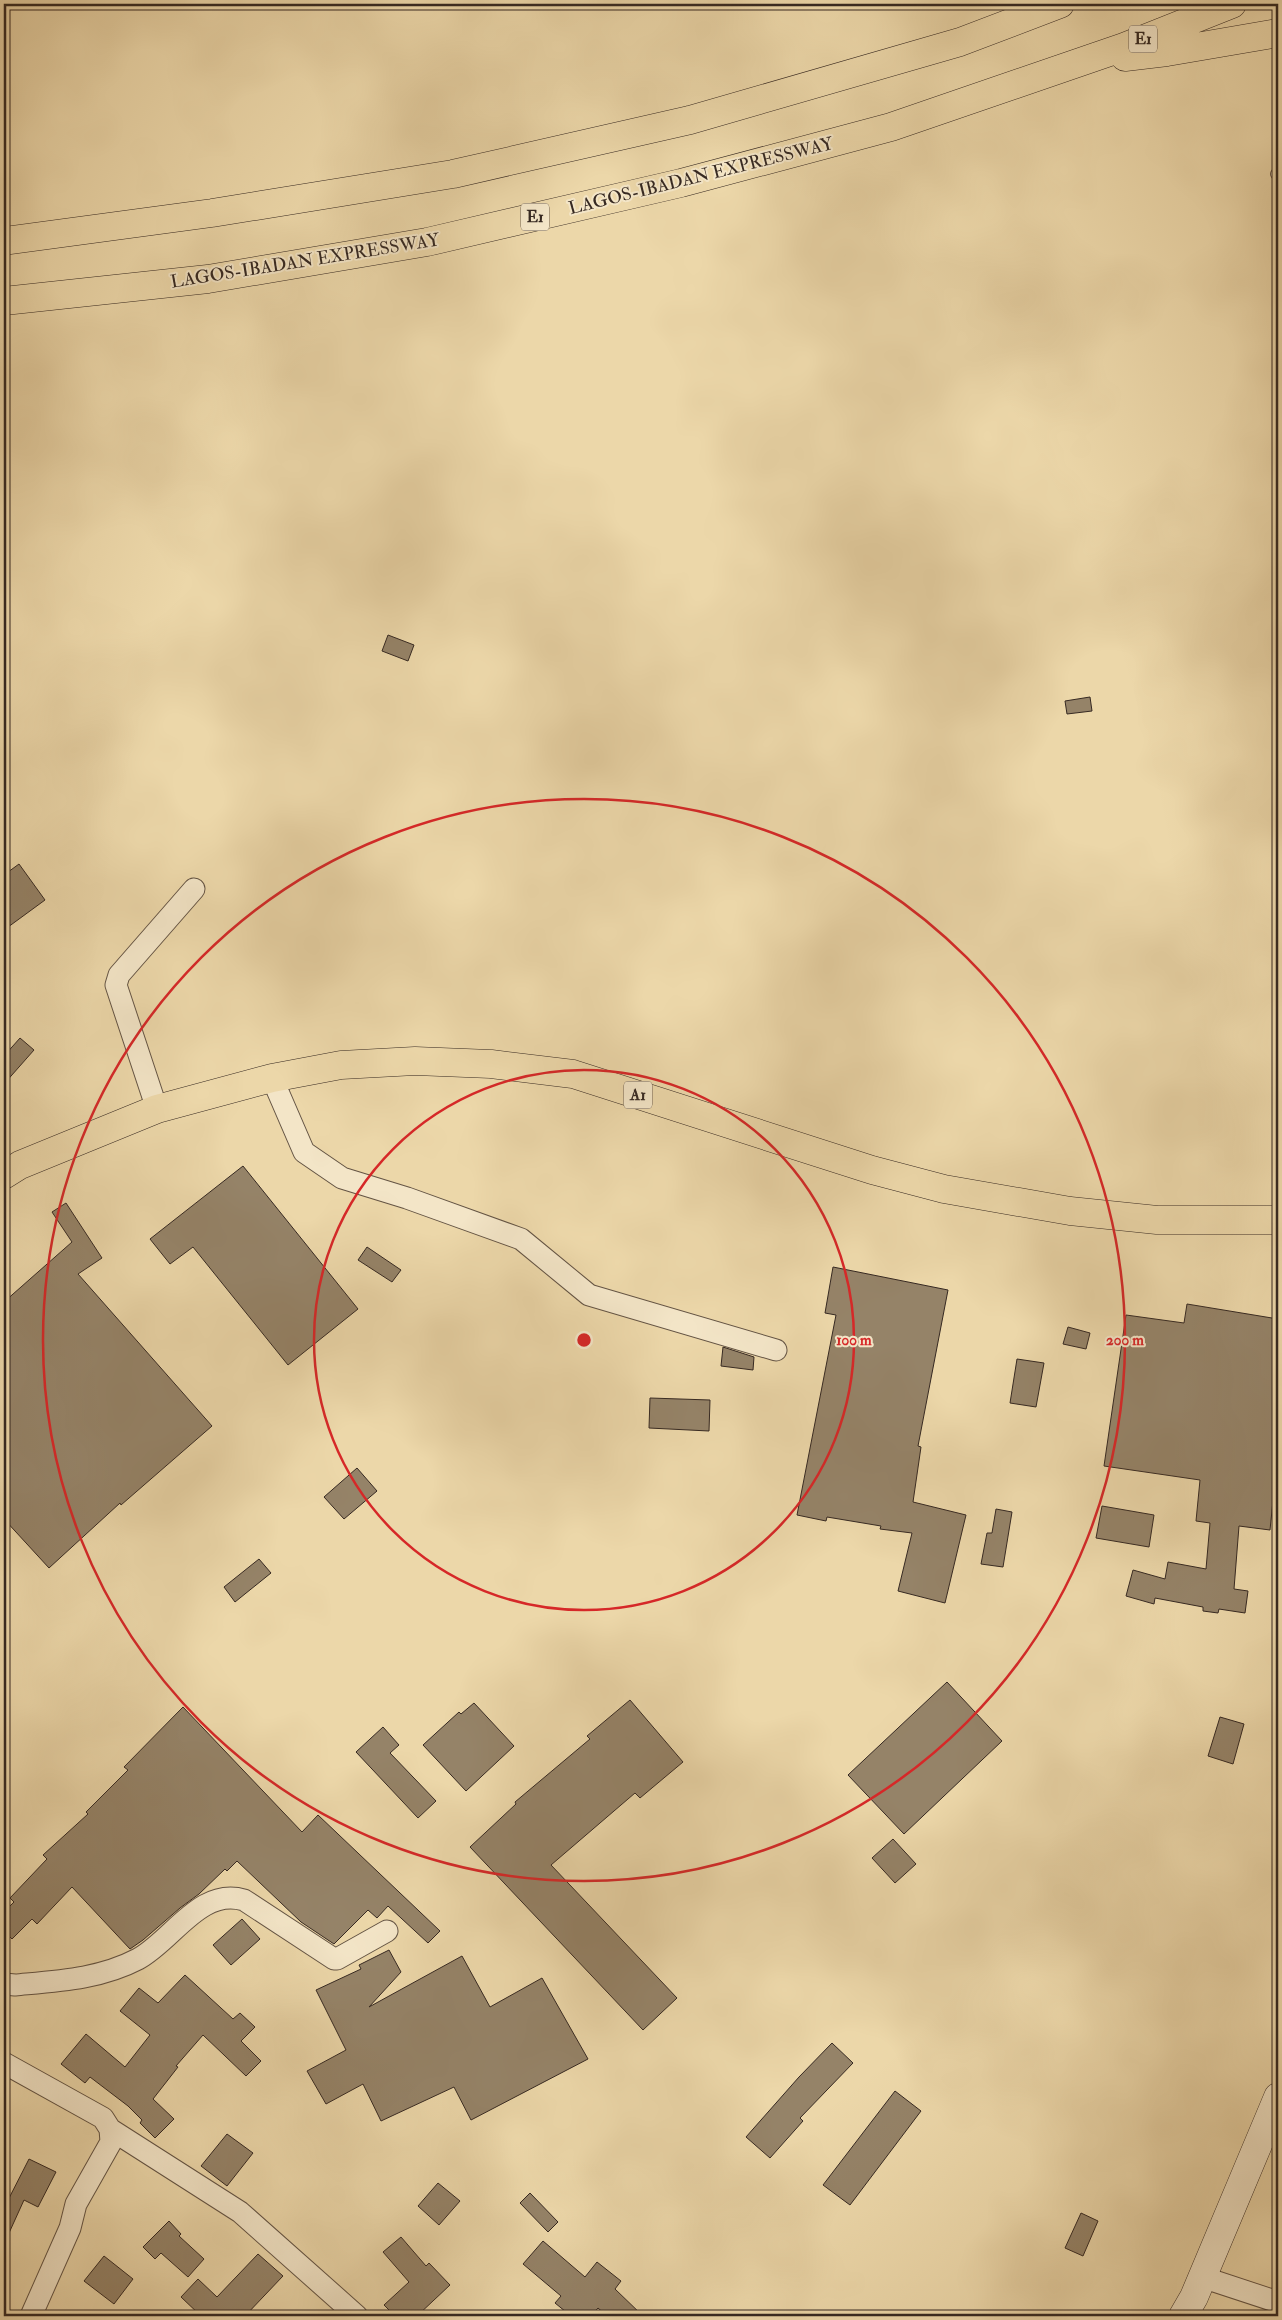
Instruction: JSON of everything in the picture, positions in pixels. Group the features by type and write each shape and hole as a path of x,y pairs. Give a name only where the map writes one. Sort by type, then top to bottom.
{"highway":[{"name":"LAGOS-IBADAN EXPRESSWAY","path":"4,301 208,279 427,242 681,184 881,129 1124,47 1232,4"},
{"path":"4,241 212,213 453,174 690,120 960,42 1055,5"},
{"path":"1077,63 1167,52 1278,33"},
{"name":"A1","path":"4,1175 39,1158 157,1109 272,1078 342,1065 416,1061 491,1064 573,1074 863,1167 944,1189 1070,1211 1157,1220 1278,1220"}],"main road":[{"path":"1183,2316 1202,2277 1278,2097"}],"street":[{"path":"157,1109 116,985 119,975 194,889"},
{"path":"272,1078 304,1152 342,1178 407,1198 521,1239 589,1295 776,1350"},
{"path":"4,1984 15,1985 82,1978 100,1974 139,1958 201,1908 217,1898 231,1896 244,1900 334,1959 387,1931"},
{"path":"4,2063 102,2118 110,2130 240,2212 357,2316"},
{"path":"31,2316 70,2228 76,2204 111,2142 110,2130"},
{"path":"1202,2277 1278,2302"}],"building":[{"path":"388,635 414,645 408,661 382,651"},
{"path":"1090,697 1092,711 1067,714 1065,701"},
{"path":"19,864 45,900 4,930 4,875"},
{"path":"20,1038 34,1050 4,1084 4,1056"},
{"path":"243,1166 358,1309 288,1365 193,1247 170,1264 150,1239"},
{"path":"66,1203 102,1258 78,1274 212,1426 121,1505 120,1503 49,1568 4,1519 4,1302 72,1242 52,1212"},
{"path":"367,1247 401,1270 392,1282 358,1260"},
{"path":"833,1267 948,1290 918,1446 921,1447 913,1502 966,1515 945,1603 898,1591 912,1533 880,1529 881,1526 827,1517 826,1521 797,1515 836,1315 825,1313"},
{"path":"1187,1304 1278,1319 1278,1491 1274,1491 1270,1530 1239,1526 1234,1589 1248,1591 1245,1613 1219,1609 1218,1613 1203,1611 1203,1607 1155,1598 1154,1604 1126,1596 1133,1570 1165,1579 1168,1562 1206,1569 1210,1523 1196,1521 1200,1480 1104,1466 1126,1315 1184,1323"},
{"path":"1068,1327 1090,1333 1086,1349 1063,1344"},
{"path":"723,1347 754,1357 753,1370 721,1366"},
{"path":"1017,1359 1044,1363 1036,1407 1010,1403"},
{"path":"650,1398 710,1400 709,1431 649,1428"},
{"path":"357,1468 377,1491 344,1519 324,1497"},
{"path":"1102,1506 1154,1515 1149,1547 1096,1538"},
{"path":"996,1509 1012,1512 1003,1567 981,1564 987,1533 992,1533"},
{"path":"259,1559 271,1573 235,1602 224,1587"},
{"path":"947,1682 1002,1741 904,1834 848,1775"},
{"path":"630,1700 683,1762 640,1798 635,1793 551,1865 677,1998 643,2030 470,1847 516,1804 515,1802 590,1739 587,1736"},
{"path":"474,1703 514,1746 466,1791 423,1745 459,1712 461,1714"},
{"path":"183,1707 302,1832 318,1815 440,1931 428,1943 388,1906 377,1918 368,1910 334,1944 301,1922 237,1861 130,1949 72,1887 37,1924 32,1919 12,1939 4,1931 4,1912 14,1902 10,1898 47,1859 43,1855 88,1814 86,1812 128,1770 124,1767"},
{"path":"1220,1717 1244,1724 1233,1764 1208,1756"},
{"path":"383,1727 399,1745 390,1753 436,1801 418,1818 356,1752"},
{"path":"893,1839 916,1864 895,1883 872,1858"},
{"path":"242,1919 260,1939 231,1965 213,1945"},
{"path":"389,1950 401,1972 369,2007 462,1956 490,2007 542,1978 588,2059 471,2120 454,2087 381,2121 363,2084 326,2104 307,2071 346,2050 316,1990 361,1969 359,1965"},
{"path":"185,1975 233,2019 240,2013 255,2027 241,2041 261,2061 246,2076 203,2035 176,2066 178,2067 153,2099 174,2119 155,2138 140,2123 142,2120 128,2106 90,2077 85,2083 61,2064 86,2034 125,2067 150,2035 120,2011 139,1988 158,2003"},
{"path":"832,2043 853,2063 800,2118 803,2121 770,2158 746,2137"},
{"path":"895,2091 921,2111 850,2205 823,2185"},
{"path":"227,2134 253,2153 227,2186 201,2166"},
{"path":"29,2159 56,2172 38,2207 24,2200 4,2244 4,2208"},
{"path":"438,2183 460,2201 439,2225 418,2206"},
{"path":"530,2193 558,2222 548,2232 520,2203"},
{"path":"1081,2213 1098,2221 1083,2256 1065,2248"},
{"path":"169,2221 181,2234 179,2236 204,2259 188,2277 161,2253 155,2259 143,2247"},
{"path":"401,2237 426,2266 429,2263 450,2285 417,2316 395,2316 384,2305 409,2282 383,2252"},
{"path":"543,2241 585,2277 597,2262 621,2281 615,2289 643,2316 607,2316 598,2308 591,2316 571,2316 555,2303 561,2296 523,2264"},
{"path":"258,2254 283,2276 245,2316 201,2316 181,2297 198,2279 217,2297"},
{"path":"104,2256 133,2279 114,2304 84,2281"}]}
